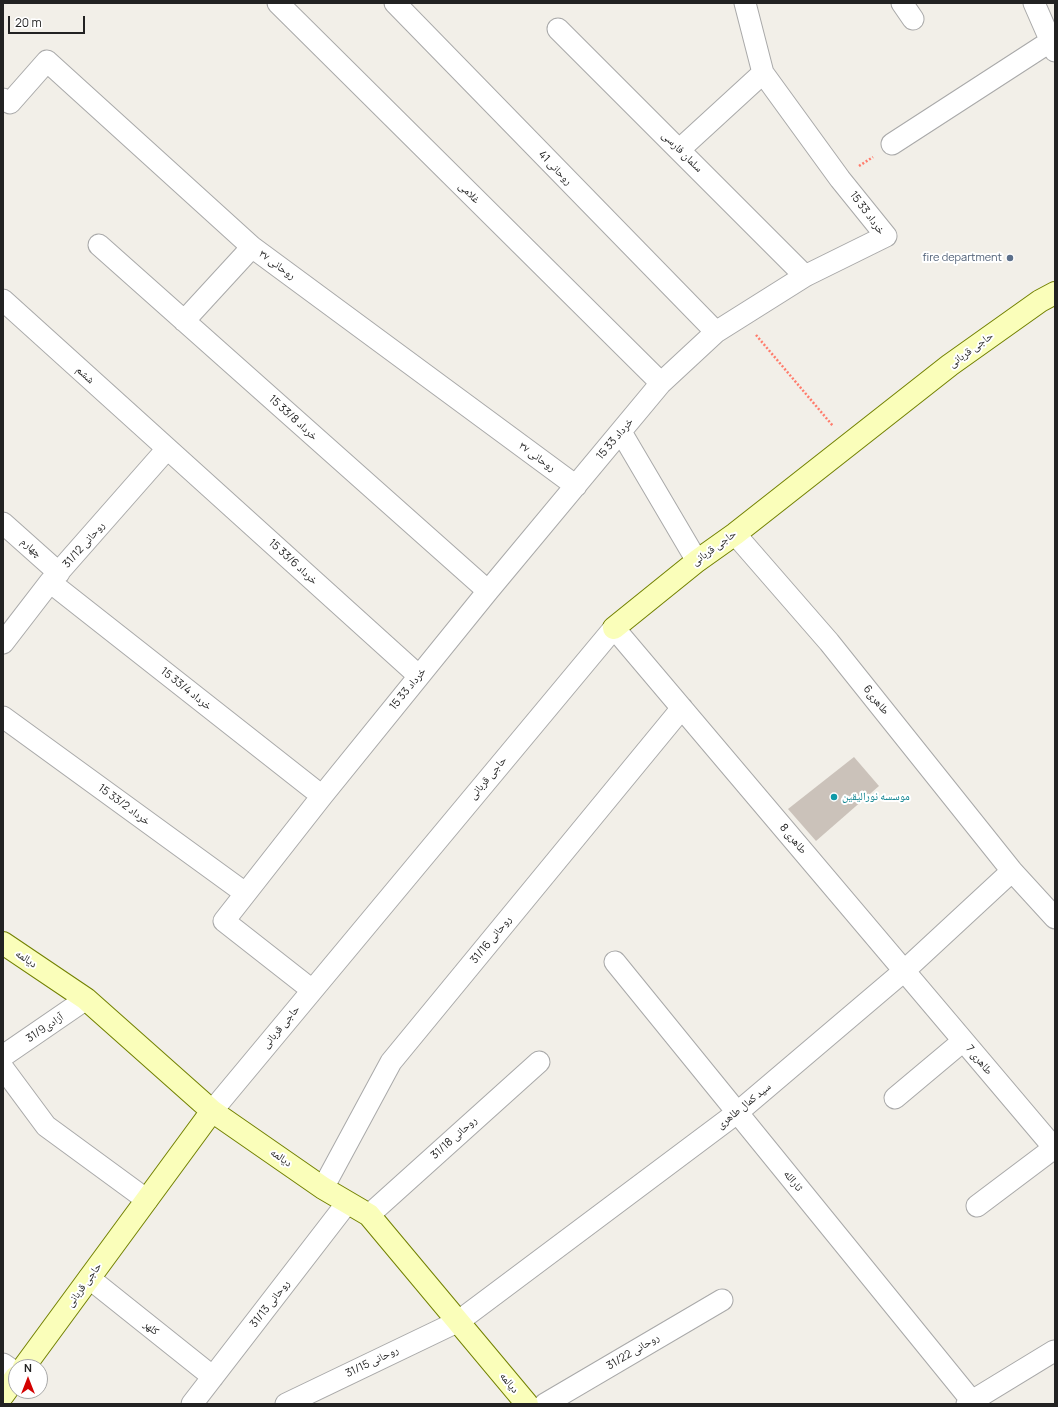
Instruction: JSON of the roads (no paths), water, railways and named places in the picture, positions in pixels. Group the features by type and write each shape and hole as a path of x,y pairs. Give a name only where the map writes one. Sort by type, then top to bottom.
{"main road":[{"name":"حاجی قربانی","path":"614,628 697,560 734,534 950,365 1040,301 1055,293"},
{"name":"دیالمه","path":"3,943 86,999 212,1111 323,1188 369,1215 527,1404"},
{"name":"حاجی قربانی","path":"30,1359 212,1111"}],"street":[{"name":"غلامی","path":"278,3 661,383"},
{"name":"روحانی 41","path":"395,3 716,332"},
{"name":"15 خرداد 33","path":"312,990 224,921 322,796 488,591 661,383 716,332 740,316 805,276 886,236 840,179 763,73 745,3"},
{"path":"892,144 1053,46 1034,3"},
{"name":"سلمان فارسی","path":"558,29 805,276"},
{"name":"روحانی ۳۷","path":"3,99 10,104 47,61 252,247 576,486"},
{"path":"679,150 763,73"},
{"name":"15 خرداد 33/8","path":"99,245 488,591"},
{"path":"184,321 252,247"},
{"name":"ششم","path":"3,300 167,449"},
{"path":"621,432 697,560"},
{"name":"روحانی 31/12","path":"3,643 54,578 167,449"},
{"name":"15 خرداد 33/6","path":"167,449 419,676"},
{"name":"چهارم","path":"3,523 54,578"},
{"name":"طاهری6","path":"734,534 829,642 1012,871 1055,918"},
{"name":"15 خرداد 33/4","path":"54,578 322,796"},
{"name":"طاهری 8","path":"614,628 904,971"},
{"name":"حاجی قربانی","path":"212,1111 614,628"},
{"name":"روحانی 31/16","path":"323,1188 391,1062 682,708"},
{"name":"15 خرداد 33/2","path":"3,717 246,893"},
{"name":"سید کمال طاهری","path":"459,1321 738,1112 904,971 1012,871"},
{"name":"ثارالله","path":"616,962 738,1112 969,1402"},
{"name":"طاهری 7","path":"904,971 1054,1148"},
{"name":"آزادی31/9","path":"3,1056 86,999"},
{"path":"895,1098 963,1040"},
{"name":"روحانی 31/18","path":"369,1215 539,1062"},
{"path":"3,1068 46,1126 147,1200"},
{"path":"977,1206 1054,1148"},
{"name":"روحانی 31/13","path":"192,1404 347,1203"},
{"name":"کلهر","path":"89,1278 213,1377"},
{"name":"روحانی 31/22","path":"545,1404 722,1300"},
{"name":"روحانی 31/15","path":"286,1404 459,1321"},
{"path":"969,1402 1054,1352"}],"place":[{"name":"fire department","path":"1010,258"},
{"name":"موسسه نورالیقین","path":"834,797"}]}
